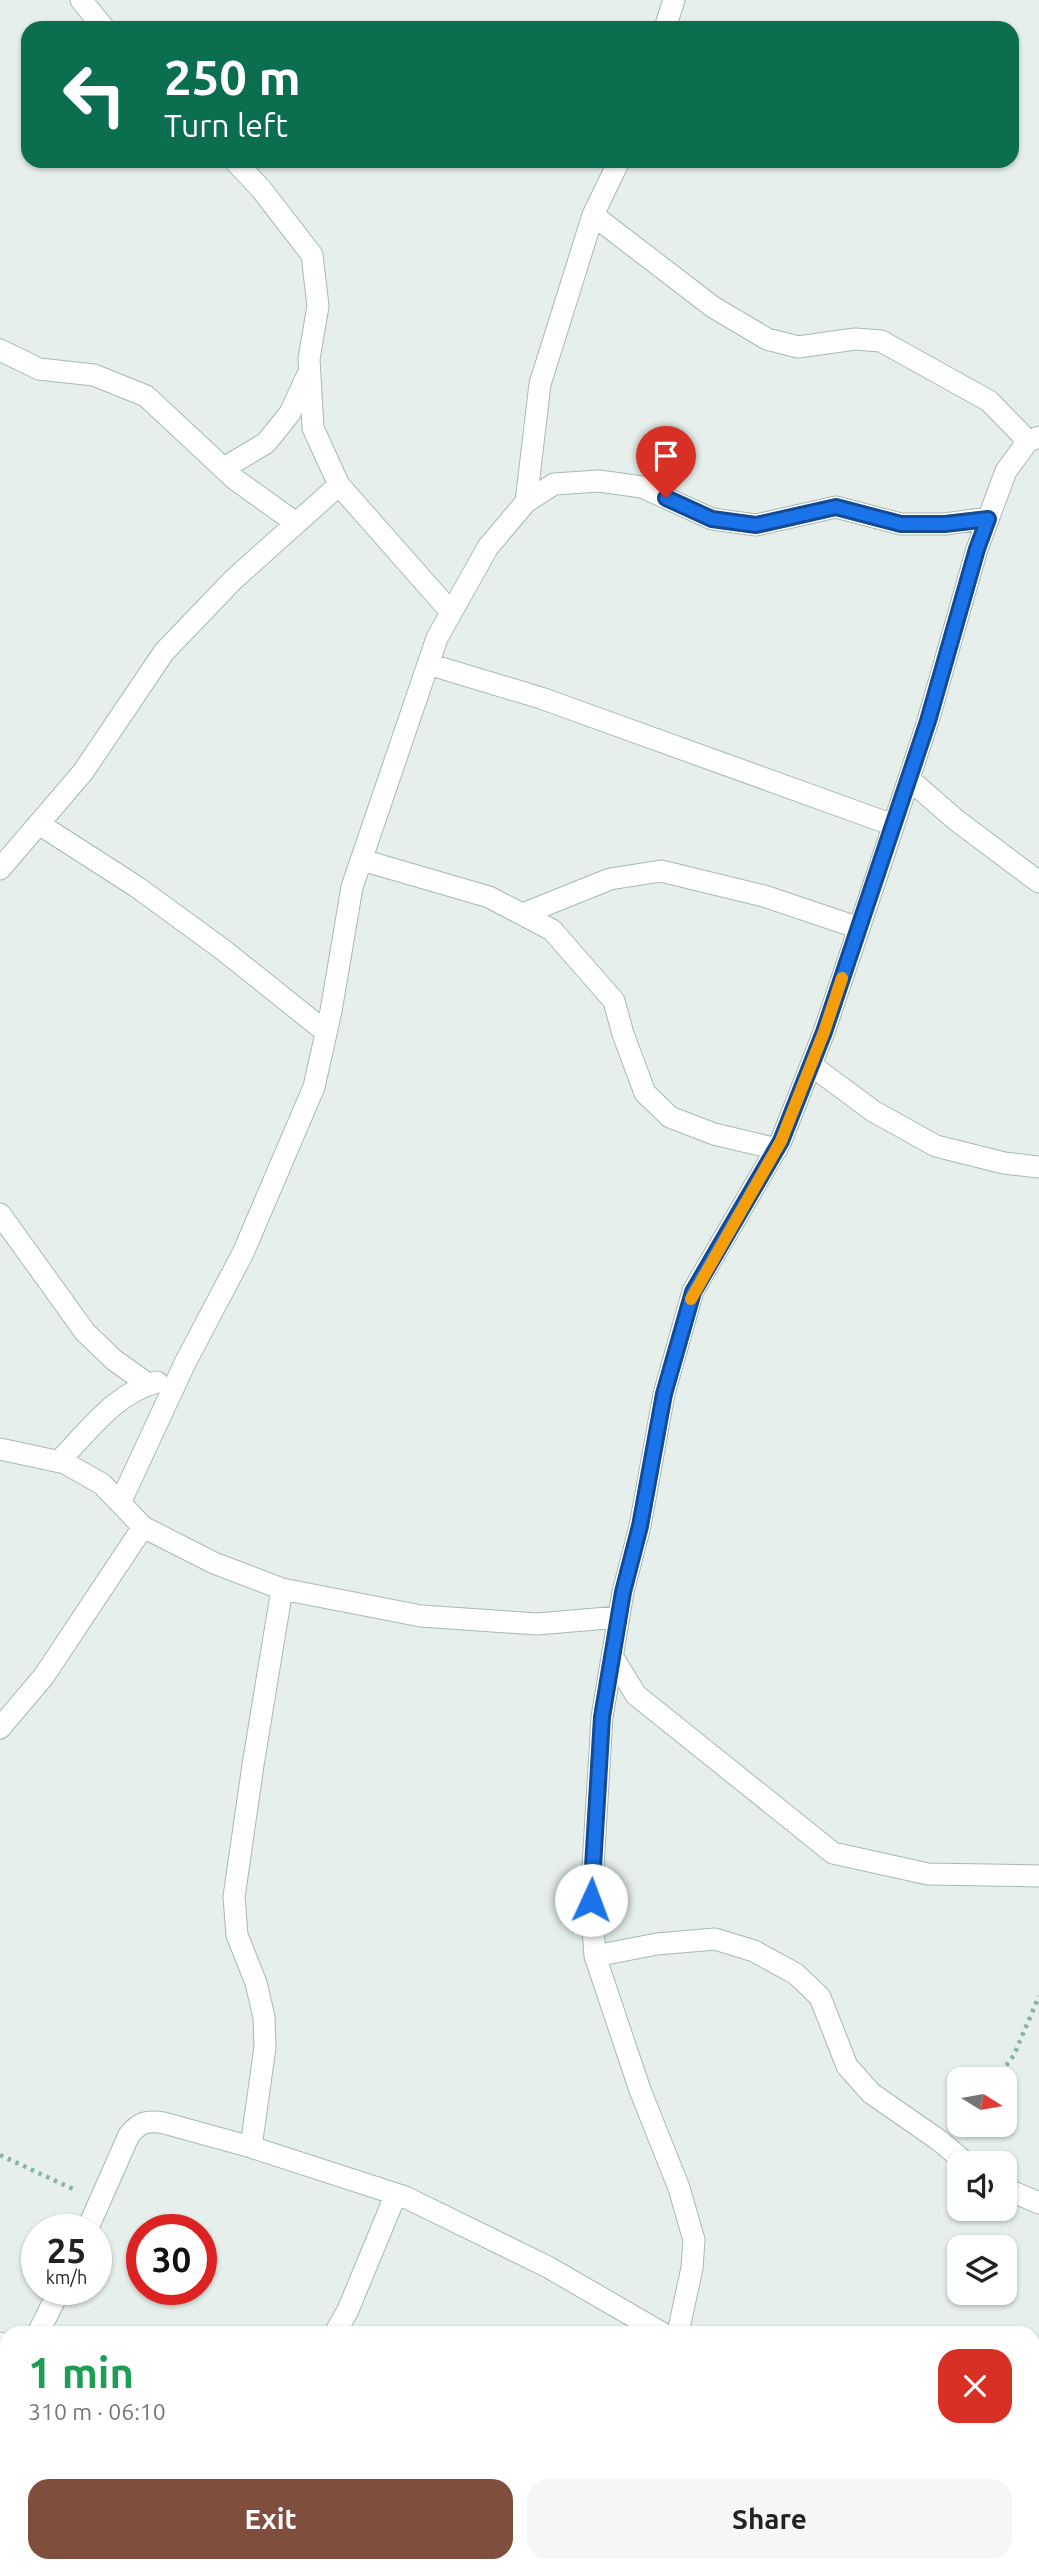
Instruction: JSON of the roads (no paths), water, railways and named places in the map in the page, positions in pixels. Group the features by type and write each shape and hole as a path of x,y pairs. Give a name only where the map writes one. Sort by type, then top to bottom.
{"street":[{"path":"81,0 98,21"},
{"path":"667,21 674,0"},
{"path":"242,168 312,255 318,306 309,359 313,428 339,485 451,612"},
{"path":"526,502 540,384 593,215 616,168"},
{"path":"593,215 713,307 767,339 799,347 855,340 881,341 989,401 1034,439 1006,471 977,549 928,721 811,1065 777,1149 693,1292 664,1394 640,1526 619,1617 602,1717 596,1800 591,1900 595,1956 640,2090 679,2188 694,2240 692,2268 680,2326"},
{"path":"0,350 39,369 94,375 146,396 236,480 296,523"},
{"path":"224,468 266,443 290,413 309,372"},
{"path":"120,1503 179,1376 243,1253 314,1087 352,887 437,638 488,547 526,502 554,484 599,481 642,487 712,519 756,525 836,507 901,524 945,524 988,519"},
{"path":"0,869 83,772 164,652 233,580 339,485"},
{"path":"428,664 541,698 893,825"},
{"path":"909,779 956,820 1039,882"},
{"path":"39,824 137,887 222,949 326,1032"},
{"path":"362,860 489,897 552,930 614,1001 623,1034 646,1093 670,1118 714,1134 777,1149"},
{"path":"523,914 610,879 661,871 764,896 859,928"},
{"path":"811,1065 873,1111 936,1146 1004,1163 1039,1167"},
{"path":"0,1214 85,1332 114,1360 148,1384"},
{"path":"59,1461 108,1409 128,1394 148,1384 179,1376"},
{"path":"0,1449 59,1461 103,1484 143,1527 214,1563 282,1589 421,1616 537,1624 619,1617"},
{"path":"0,1728 44,1676 143,1527"},
{"path":"251,2147 265,2047 264,2017 256,1983 237,1935 234,1897 282,1589"},
{"path":"612,1656 636,1695 749,1789 833,1853 928,1874 1039,1876"},
{"path":"595,1956 657,1944 715,1939 754,1951 796,1974 820,1997 847,2066 871,2093 952,2151"},
{"path":"94,2214 129,2135 138,2123 149,2120 164,2123 251,2147 396,2194 548,2267 650,2326"},
{"path":"339,2326 396,2194"},
{"path":"1017,2194 1039,2203"},
{"path":"42,2326 52,2305"}]}
